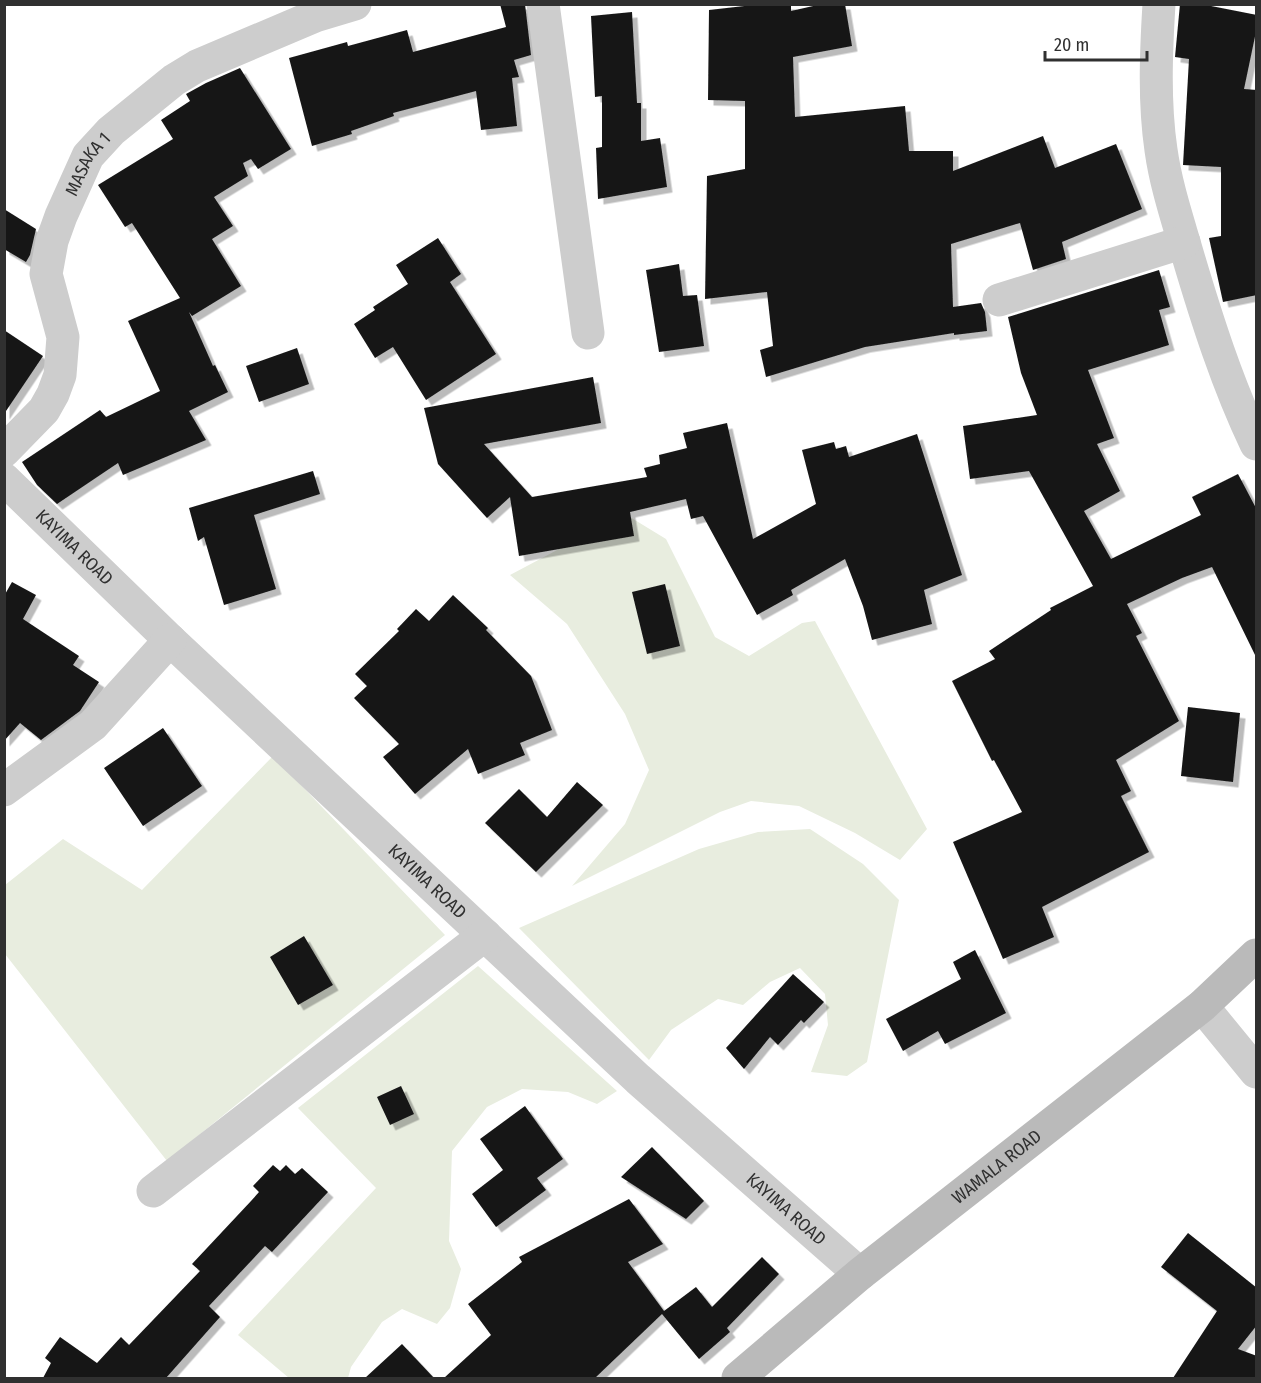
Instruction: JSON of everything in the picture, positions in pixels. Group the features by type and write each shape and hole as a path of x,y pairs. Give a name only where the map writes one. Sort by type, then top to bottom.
{"street":[{"name":"MASAKA 1","path":"4,451 44,410 54,394 60,375 63,337 46,274 52,241 88,156 111,131 174,80 197,66 315,16 355,4"},
{"path":"543,4 588,333"},
{"path":"1159,4 1156,57 1161,151 1176,216 1223,367 1257,444"},
{"path":"999,300 1184,242"},
{"name":"KAYIMA ROAD","path":"4,479 170,640 638,1079 860,1274"},
{"path":"4,790 93,725 170,640"},
{"path":"153,1191 484,935"},
{"name":"WAMALA ROAD","path":"738,1378 860,1274 1202,1006 1257,955"},
{"path":"1202,1006 1257,1072"}],"shaded area":[{"path":"625,514 666,539 715,637 749,656 802,623 815,621 927,829 900,860 855,833 799,806 751,801 720,812 572,886 625,824 649,770 625,714 567,624 510,575"},
{"path":"273,756 445,935 167,1161 5,954 5,885 63,839 142,890"},
{"path":"810,829 863,864 899,900 867,1062 847,1076 811,1072 828,1025 825,994 800,968 770,982 743,1005 718,999 671,1030 649,1060 519,928 699,849 758,832"},
{"path":"478,966 617,1091 597,1104 568,1092 522,1089 487,1107 452,1151 449,1241 461,1269 450,1308 437,1324 402,1309 382,1322 351,1367 348,1378 289,1378 238,1335 376,1188 298,1108"}],"building":[{"path":"500,4 525,4 531,55 514,60 519,77 512,78 517,126 481,130 476,91 393,113 394,116 351,131 352,134 312,146 289,58 347,42 348,46 407,30 413,52 506,27"},
{"path":"762,4 791,4 791,11 822,4 845,4 852,46 793,57 795,117 905,106 909,151 953,151 953,171 1043,136 1055,168 1116,144 1142,209 1062,242 1066,259 1033,270 1020,223 951,244 953,307 981,303 985,312 987,331 954,335 954,333 865,347 766,377 760,350 773,346 767,292 705,299 707,176 745,169 745,101 708,100 709,10"},
{"path":"1180,4 1201,4 1257,15 1257,27 1244,89 1257,90 1257,295 1223,302 1209,238 1221,236 1221,167 1183,165 1189,59 1175,57"},
{"path":"632,12 637,103 641,103 641,141 660,138 667,187 598,199 596,148 602,147 602,96 595,97 591,16"},
{"path":"240,68 291,149 258,169 251,159 243,163 248,176 214,197 233,226 212,239 241,286 192,316 189,312 213,366 215,365 228,392 189,411 206,440 123,475 118,463 57,504 37,485 22,462 100,410 106,417 160,391 128,321 180,298 132,223 125,227 98,185 173,139 161,120 190,101 186,94"},
{"path":"4,209 36,229 26,262 4,249"},
{"path":"438,238 461,274 450,282 496,354 426,400 393,347 375,358 354,324 375,310 373,307 408,284 396,265"},
{"path":"679,264 683,296 697,295 704,346 659,352 646,270"},
{"path":"1159,270 1170,307 1159,310 1169,345 1088,370 1114,438 1097,444 1120,491 1084,511 1111,559 1201,515 1192,497 1238,474 1257,510 1257,659 1212,567 1182,578 1127,604 1142,633 1136,636 1179,721 1116,760 1131,791 1121,796 1149,852 1042,907 1054,937 1003,959 953,842 1022,812 994,760 992,761 952,681 995,659 989,651 1051,610 1050,608 1093,586 1029,471 970,479 963,426 1037,415 1021,373 1008,317"},
{"path":"4,330 43,356 4,414"},
{"path":"297,348 309,384 259,402 246,366"},
{"path":"593,377 601,423 484,444 532,497 647,477 644,468 660,464 659,455 687,448 683,433 727,423 753,539 816,504 802,450 834,442 836,449 846,446 849,457 917,434 962,575 924,590 932,624 872,640 863,606 845,559 791,590 793,595 757,615 703,516 691,519 686,499 630,512 634,536 519,556 510,497 487,518 438,464 424,408"},
{"path":"313,471 320,494 254,515 276,589 224,605 204,537 198,541 189,508"},
{"path":"12,582 36,595 23,619 79,656 73,665 99,682 80,711 41,740 20,723 4,741 4,596"},
{"path":"665,584 680,646 647,654 632,592"},
{"path":"453,595 488,628 486,630 531,676 552,730 520,743 525,755 478,774 468,749 415,794 383,757 399,744 354,698 367,686 355,674 399,631 397,629 416,609 429,621"},
{"path":"1188,707 1240,713 1233,782 1181,776"},
{"path":"163,728 202,786 143,826 104,768"},
{"path":"577,782 603,805 536,872 485,823 519,789 547,817"},
{"path":"304,936 333,985 298,1005 270,957"},
{"path":"975,950 1006,1013 945,1044 938,1031 903,1051 886,1019 961,979 953,962"},
{"path":"793,974 824,1002 804,1023 801,1020 778,1045 770,1037 744,1069 726,1048"},
{"path":"401,1086 414,1114 390,1125 377,1097"},
{"path":"525,1106 563,1159 537,1178 546,1190 496,1227 472,1194 503,1170 480,1139"},
{"path":"652,1147 704,1201 686,1219 621,1177"},
{"path":"273,1165 280,1171 286,1165 295,1174 302,1168 328,1192 272,1252 265,1246 209,1306 220,1317 166,1378 43,1378 51,1363 45,1358 60,1337 97,1363 121,1337 129,1345 200,1271 192,1264 259,1192 253,1186"},
{"path":"629,1199 663,1244 628,1262 664,1311 696,1287 712,1307 762,1257 779,1274 727,1328 730,1332 699,1359 662,1314 595,1378 444,1378 491,1335 468,1304 522,1262 519,1257"},
{"path":"1188,1233 1257,1288 1257,1325 1238,1349 1257,1356 1257,1378 1173,1378 1217,1311 1161,1267"},
{"path":"402,1344 434,1378 365,1378"}]}
